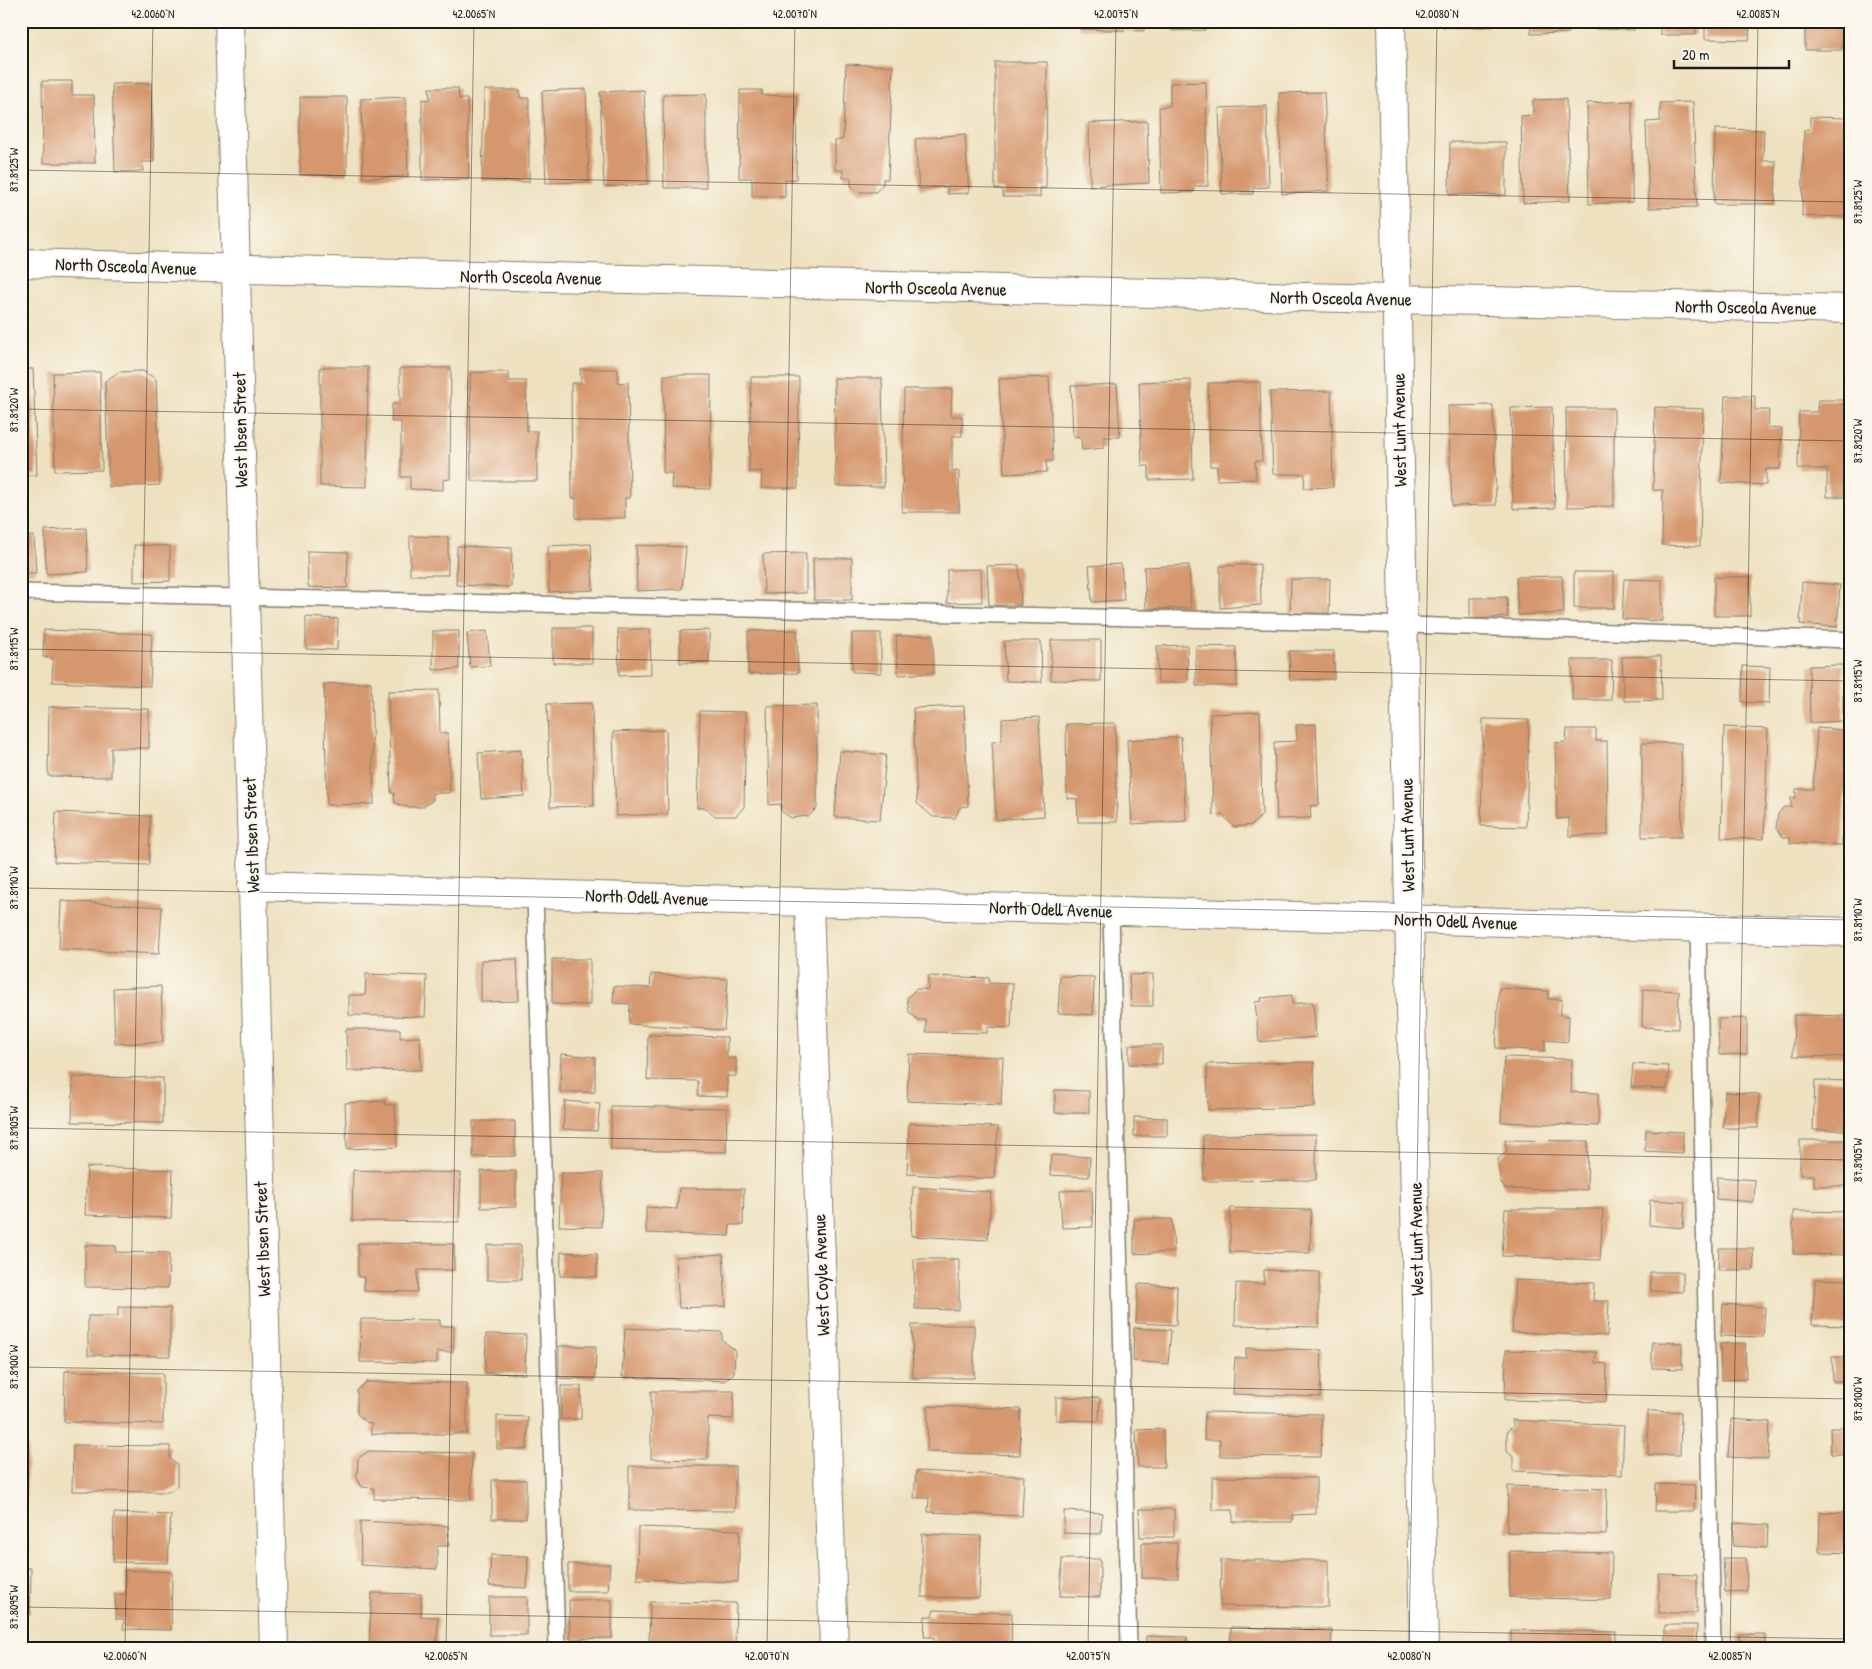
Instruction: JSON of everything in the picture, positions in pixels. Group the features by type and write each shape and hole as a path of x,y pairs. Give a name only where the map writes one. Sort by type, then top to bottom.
{"street":[{"name":"West Ibsen Street","path":"229,21 274,1648"},
{"name":"West Lunt Avenue","path":"1391,21 1424,1648"},
{"name":"North Osceola Avenue","path":"21,263 235,270 1851,309"},
{"name":"North Odell Avenue","path":"252,886 1851,932"},
{"name":"West Coyle Avenue","path":"809,902 834,1648"}],"lane":[{"path":"21,592 1403,624 1851,640"},
{"path":"535,894 557,1648"},
{"path":"1111,911 1129,1648"},
{"path":"1698,928 1714,1648"}],"building":[{"path":"1079,21 1144,21 1144,31 1079,29"},
{"path":"1172,21 1205,21 1205,30 1172,31"},
{"path":"1227,21 1264,21 1264,27 1227,28"},
{"path":"1287,21 1323,21 1323,25 1287,25"},
{"path":"1444,21 1487,21 1487,27 1443,27"},
{"path":"1530,21 1568,21 1569,33 1531,34"},
{"path":"1594,21 1634,21 1634,30 1594,29"},
{"path":"1660,21 1696,21 1696,35 1660,35"},
{"path":"1705,21 1750,21 1749,40 1705,39"},
{"path":"1805,21 1842,21 1842,50 1805,50"},
{"path":"995,62 1047,62 1046,188 1040,188 1040,197 1003,197 1003,189 995,189"},
{"path":"846,64 893,66 888,179 883,179 883,184 876,192 860,192 851,186 851,178 843,178 843,170 835,170 835,141 843,139"},
{"path":"42,81 72,81 72,95 94,95 95,163 43,163"},
{"path":"1206,82 1208,186 1194,186 1194,192 1161,193 1159,107 1170,106 1170,83"},
{"path":"151,83 154,162 142,162 143,171 115,172 112,84"},
{"path":"429,88 458,88 459,99 467,99 469,179 422,180 422,99 430,100"},
{"path":"586,89 589,182 546,183 542,91"},
{"path":"484,90 520,90 520,98 529,98 529,182 482,181"},
{"path":"644,90 648,184 604,187 600,92"},
{"path":"740,90 762,90 762,95 797,96 796,179 785,180 785,197 752,196 752,178 739,178"},
{"path":"1324,92 1329,191 1282,194 1279,93"},
{"path":"706,94 706,188 664,188 663,95"},
{"path":"300,97 347,97 347,175 300,175"},
{"path":"406,97 408,176 363,178 361,99"},
{"path":"1566,99 1570,201 1523,203 1521,116 1533,115 1533,100"},
{"path":"1632,101 1632,202 1589,204 1587,103"},
{"path":"1693,102 1697,207 1649,208 1646,122 1660,121 1660,103"},
{"path":"1267,106 1269,187 1253,188 1253,194 1222,194 1219,108"},
{"path":"1810,117 1848,118 1847,129 1851,129 1851,217 1802,216 1804,130 1810,129"},
{"path":"1147,121 1149,183 1090,186 1089,123"},
{"path":"1715,129 1764,130 1763,161 1776,161 1775,204 1714,204"},
{"path":"965,134 969,193 947,194 947,187 919,189 915,139"},
{"path":"1450,142 1506,142 1506,195 1449,194"},
{"path":"320,367 368,367 367,487 320,486"},
{"path":"400,368 451,368 450,479 443,480 443,490 410,489 410,477 401,477 401,422 391,422 392,404 400,404"},
{"path":"21,369 33,369 37,475 21,475"},
{"path":"580,369 618,369 618,383 628,382 630,498 625,498 625,518 576,518 576,498 572,498 571,383 581,383"},
{"path":"143,371 156,379 160,485 109,487 105,381 119,372"},
{"path":"100,372 102,470 55,471 53,373"},
{"path":"470,372 509,372 509,381 526,381 527,431 537,431 537,481 471,481"},
{"path":"664,375 711,375 710,489 671,488 672,473 663,473"},
{"path":"751,377 799,377 798,488 761,488 762,471 749,472"},
{"path":"1049,377 1053,461 1046,461 1047,472 1004,474 999,379"},
{"path":"834,378 882,378 884,487 836,486"},
{"path":"1191,380 1193,479 1149,480 1149,466 1142,466 1139,382"},
{"path":"1260,382 1262,461 1255,461 1256,479 1217,480 1217,466 1210,466 1208,383"},
{"path":"1117,384 1120,437 1104,437 1104,448 1082,450 1081,438 1073,437 1071,386"},
{"path":"904,389 952,389 951,416 962,416 962,436 952,436 952,472 959,471 959,512 902,512"},
{"path":"1331,391 1333,487 1304,488 1305,474 1273,474 1270,392"},
{"path":"1725,396 1755,396 1755,410 1769,410 1768,428 1782,429 1780,469 1766,469 1766,485 1721,483"},
{"path":"1818,400 1851,400 1851,497 1827,497 1827,469 1798,469 1799,412 1817,412"},
{"path":"1493,405 1496,505 1452,506 1448,406"},
{"path":"1552,407 1555,508 1513,509 1511,408"},
{"path":"1655,407 1703,409 1700,546 1662,545 1663,490 1653,490"},
{"path":"1566,408 1614,408 1614,506 1567,507"},
{"path":"86,528 88,572 46,574 45,530"},
{"path":"34,536 36,573 21,573 21,537"},
{"path":"410,536 448,537 448,575 410,575"},
{"path":"591,544 593,590 549,592 548,546"},
{"path":"134,545 170,546 170,581 134,582"},
{"path":"636,545 686,547 682,589 637,591"},
{"path":"457,546 512,548 511,587 456,585"},
{"path":"307,551 348,552 347,588 308,587"},
{"path":"806,553 806,593 764,594 763,554"},
{"path":"813,558 852,558 852,600 814,600"},
{"path":"1121,564 1124,600 1092,602 1089,566"},
{"path":"1260,564 1261,605 1220,608 1220,566"},
{"path":"1019,565 1021,605 989,605 987,566"},
{"path":"1189,565 1191,608 1146,609 1144,567"},
{"path":"981,569 982,602 947,603 947,570"},
{"path":"1574,572 1614,572 1614,608 1574,608"},
{"path":"1562,576 1564,613 1518,615 1516,577"},
{"path":"1714,577 1750,577 1750,616 1714,616"},
{"path":"1291,579 1330,579 1329,613 1290,613"},
{"path":"1624,579 1662,580 1662,621 1622,619"},
{"path":"1802,582 1840,585 1837,627 1800,624"},
{"path":"1507,597 1508,617 1470,619 1470,598"},
{"path":"306,617 338,619 337,650 306,649"},
{"path":"553,628 592,628 592,663 553,663"},
{"path":"618,629 650,629 651,675 619,676"},
{"path":"44,630 152,634 150,686 52,682 53,658 43,657"},
{"path":"709,630 709,662 680,663 680,631"},
{"path":"797,630 798,673 748,674 748,631"},
{"path":"433,631 459,631 459,669 433,670"},
{"path":"487,631 490,666 470,667 467,633"},
{"path":"852,633 881,633 881,673 852,672"},
{"path":"933,635 934,673 898,675 896,636"},
{"path":"1051,640 1101,640 1101,681 1051,680"},
{"path":"1004,641 1041,641 1042,682 1006,681"},
{"path":"1187,645 1188,682 1158,683 1157,646"},
{"path":"1196,646 1236,647 1237,686 1196,686"},
{"path":"1289,651 1334,651 1334,679 1290,680"},
{"path":"1661,656 1662,700 1624,701 1622,657"},
{"path":"1572,660 1612,660 1611,700 1572,700"},
{"path":"1843,665 1843,721 1810,723 1809,666"},
{"path":"1743,666 1770,667 1769,703 1742,702"},
{"path":"371,682 374,804 327,805 324,684"},
{"path":"439,690 440,733 448,733 450,793 432,793 433,800 423,807 407,807 395,803 394,793 391,793 388,691"},
{"path":"592,703 594,806 550,807 547,704"},
{"path":"817,705 817,808 809,816 791,818 781,811 781,804 769,805 767,706"},
{"path":"964,706 968,806 960,807 955,818 933,817 917,803 913,708"},
{"path":"49,707 149,709 149,748 111,748 111,777 48,776"},
{"path":"700,711 746,712 744,807 736,816 715,816 706,808 697,808"},
{"path":"1260,712 1262,815 1252,825 1234,827 1222,814 1213,815 1210,714"},
{"path":"1039,717 1044,816 996,820 992,742 1002,741 1002,719"},
{"path":"1483,719 1529,720 1526,827 1481,826"},
{"path":"1115,723 1117,822 1078,822 1077,799 1067,798 1066,724"},
{"path":"1316,724 1319,805 1310,806 1311,818 1277,819 1274,742 1297,741 1296,725"},
{"path":"1724,727 1768,729 1764,839 1721,838"},
{"path":"1817,728 1848,730 1842,845 1790,843 1790,838 1783,837 1776,828 1778,814 1784,807 1791,807 1791,798 1796,798 1796,789 1813,789"},
{"path":"1567,729 1596,729 1596,741 1607,741 1608,835 1569,836 1569,818 1557,819 1555,743 1566,742"},
{"path":"666,730 668,814 616,816 613,732"},
{"path":"1181,737 1186,821 1132,824 1127,740"},
{"path":"1642,743 1681,743 1682,837 1642,837"},
{"path":"521,750 524,796 481,799 478,753"},
{"path":"840,751 886,755 880,820 835,817"},
{"path":"56,812 150,816 149,865 54,862"},
{"path":"61,901 162,907 159,954 59,949"},
{"path":"517,959 519,1001 481,1002 481,960"},
{"path":"552,959 590,959 590,1005 552,1004"},
{"path":"366,974 427,976 425,1017 349,1015 349,995 365,995"},
{"path":"651,974 728,979 724,1030 629,1024 630,1004 613,1003 614,986 650,988"},
{"path":"1153,974 1153,1006 1131,1006 1129,975"},
{"path":"928,976 989,978 989,983 1013,984 1011,1028 987,1027 987,1033 926,1032 926,1020 918,1020 909,1012 907,998 916,989 928,989"},
{"path":"1060,976 1094,977 1093,1015 1058,1013"},
{"path":"161,986 163,1042 115,1044 113,988"},
{"path":"1499,988 1549,991 1548,999 1562,999 1560,1015 1569,1016 1568,1042 1545,1040 1545,1051 1496,1048"},
{"path":"1643,989 1679,991 1678,1029 1642,1027"},
{"path":"1292,995 1292,1004 1313,1002 1316,1037 1259,1042 1255,1002 1262,1001 1261,998"},
{"path":"1794,1015 1851,1016 1851,1057 1793,1056"},
{"path":"1747,1018 1747,1054 1719,1055 1718,1019"},
{"path":"346,1029 400,1029 400,1038 420,1037 421,1070 347,1071"},
{"path":"648,1035 727,1037 727,1058 736,1058 736,1076 727,1076 727,1097 698,1096 698,1081 647,1080"},
{"path":"1129,1045 1162,1045 1162,1064 1129,1064"},
{"path":"561,1054 595,1057 595,1092 560,1092"},
{"path":"909,1054 1003,1057 1001,1105 907,1101"},
{"path":"1504,1057 1572,1059 1571,1092 1598,1093 1598,1126 1501,1122"},
{"path":"1314,1062 1315,1107 1208,1110 1207,1064"},
{"path":"1633,1064 1669,1066 1667,1089 1631,1087"},
{"path":"73,1077 163,1078 163,1123 72,1122"},
{"path":"1815,1080 1851,1081 1851,1130 1813,1130"},
{"path":"1055,1090 1089,1091 1089,1113 1055,1113"},
{"path":"1725,1092 1759,1094 1758,1128 1723,1128"},
{"path":"385,1101 385,1105 395,1105 397,1147 347,1149 345,1103"},
{"path":"565,1101 600,1104 597,1131 563,1129"},
{"path":"611,1106 727,1108 726,1152 611,1150"},
{"path":"1134,1117 1167,1118 1167,1136 1134,1136"},
{"path":"473,1121 515,1121 515,1156 473,1157"},
{"path":"909,1123 998,1127 994,1179 907,1174"},
{"path":"1646,1130 1683,1132 1683,1153 1645,1151"},
{"path":"1316,1134 1316,1180 1204,1181 1203,1135"},
{"path":"1505,1140 1588,1141 1587,1190 1505,1189 1500,1180 1498,1159 1507,1151"},
{"path":"1800,1140 1851,1140 1851,1186 1814,1186 1814,1175 1800,1175"},
{"path":"1051,1155 1090,1157 1089,1177 1050,1175"},
{"path":"87,1167 173,1170 171,1218 85,1215"},
{"path":"353,1170 461,1173 459,1222 352,1221"},
{"path":"481,1171 516,1171 516,1207 481,1208"},
{"path":"561,1173 603,1173 601,1227 559,1226"},
{"path":"1717,1177 1755,1180 1754,1202 1716,1199"},
{"path":"913,1187 991,1192 988,1240 911,1236"},
{"path":"679,1188 744,1189 743,1225 730,1225 729,1236 646,1233 646,1207 677,1209"},
{"path":"1092,1190 1093,1227 1062,1228 1060,1191"},
{"path":"1650,1200 1685,1202 1683,1228 1649,1225"},
{"path":"1230,1208 1311,1210 1310,1253 1230,1252"},
{"path":"1505,1209 1603,1209 1600,1260 1502,1256"},
{"path":"1793,1211 1851,1212 1851,1255 1793,1254"},
{"path":"1134,1219 1172,1219 1174,1252 1134,1254"},
{"path":"358,1243 454,1244 454,1270 418,1270 417,1292 364,1291 364,1277 358,1277"},
{"path":"85,1245 116,1246 115,1252 169,1253 168,1288 85,1287"},
{"path":"487,1245 521,1245 521,1280 487,1280"},
{"path":"1719,1248 1753,1248 1754,1270 1718,1270"},
{"path":"561,1252 597,1254 597,1277 560,1276"},
{"path":"723,1254 726,1306 679,1308 676,1257"},
{"path":"914,1259 959,1259 959,1310 915,1309"},
{"path":"1264,1270 1319,1272 1319,1327 1235,1325 1236,1283 1264,1284"},
{"path":"1650,1272 1683,1272 1683,1292 1651,1291"},
{"path":"1815,1279 1851,1280 1851,1326 1812,1325"},
{"path":"1515,1280 1594,1283 1593,1301 1609,1301 1607,1336 1512,1332"},
{"path":"1138,1284 1177,1286 1176,1325 1136,1323"},
{"path":"1723,1304 1765,1307 1763,1337 1721,1336"},
{"path":"118,1307 170,1308 170,1356 88,1355 88,1316 118,1316"},
{"path":"361,1319 440,1320 440,1326 454,1326 453,1352 437,1352 437,1363 360,1362"},
{"path":"912,1325 974,1325 974,1378 913,1378"},
{"path":"625,1328 722,1332 722,1340 735,1350 734,1373 724,1381 622,1377"},
{"path":"1134,1328 1171,1330 1168,1364 1133,1361"},
{"path":"486,1334 526,1335 525,1374 485,1373"},
{"path":"1652,1342 1682,1343 1682,1369 1652,1368"},
{"path":"1745,1343 1746,1379 1721,1380 1720,1344"},
{"path":"559,1346 596,1346 595,1379 559,1378"},
{"path":"1246,1348 1322,1350 1320,1397 1233,1394 1235,1358 1246,1358"},
{"path":"1506,1350 1596,1352 1595,1363 1607,1364 1606,1402 1505,1400"},
{"path":"1832,1357 1851,1357 1851,1382 1833,1382"},
{"path":"65,1371 163,1373 163,1424 64,1422"},
{"path":"367,1382 467,1383 467,1434 371,1434 371,1423 366,1422 357,1414 357,1390"},
{"path":"561,1386 581,1386 581,1419 561,1419"},
{"path":"651,1391 734,1391 733,1419 708,1418 708,1460 651,1459"},
{"path":"1056,1397 1100,1398 1099,1421 1056,1420"},
{"path":"928,1406 1021,1409 1020,1455 927,1452"},
{"path":"1648,1411 1681,1412 1680,1455 1648,1455"},
{"path":"1205,1412 1322,1414 1321,1457 1220,1456 1220,1440 1204,1440"},
{"path":"497,1416 528,1417 527,1449 497,1449"},
{"path":"1731,1419 1770,1422 1768,1459 1728,1457"},
{"path":"1512,1420 1624,1426 1622,1475 1513,1471 1513,1457 1507,1451 1507,1431 1514,1426"},
{"path":"1830,1428 1851,1428 1851,1466 1849,1466 1849,1455 1831,1454"},
{"path":"1163,1429 1164,1467 1138,1467 1136,1430"},
{"path":"21,1444 28,1444 26,1498 21,1498"},
{"path":"73,1445 170,1446 170,1459 177,1465 177,1487 168,1492 72,1491"},
{"path":"369,1451 472,1453 471,1500 374,1499 374,1488 362,1487 357,1478 358,1458"},
{"path":"629,1466 735,1466 735,1511 629,1510"},
{"path":"916,1471 1024,1476 1022,1516 928,1512 929,1498 914,1498"},
{"path":"1212,1477 1316,1478 1316,1514 1292,1515 1292,1522 1233,1522 1233,1510 1212,1510"},
{"path":"492,1480 526,1480 526,1519 492,1519"},
{"path":"1656,1484 1695,1485 1694,1511 1655,1511"},
{"path":"1508,1486 1607,1489 1606,1535 1507,1532"},
{"path":"1139,1509 1174,1509 1174,1537 1140,1537"},
{"path":"1064,1511 1102,1513 1101,1534 1064,1533"},
{"path":"1820,1512 1851,1513 1851,1553 1819,1552"},
{"path":"114,1513 171,1515 168,1563 113,1562"},
{"path":"21,1516 26,1516 26,1547 21,1547"},
{"path":"360,1521 448,1526 449,1546 437,1546 437,1569 361,1565"},
{"path":"1734,1523 1768,1525 1767,1548 1733,1546"},
{"path":"638,1527 740,1530 738,1582 637,1579"},
{"path":"922,1534 981,1536 979,1598 922,1597"},
{"path":"1142,1543 1177,1543 1178,1578 1142,1578"},
{"path":"1510,1551 1612,1553 1611,1600 1509,1597"},
{"path":"491,1555 528,1556 527,1588 489,1586"},
{"path":"1723,1558 1746,1558 1747,1591 1725,1592"},
{"path":"1062,1559 1100,1559 1100,1597 1060,1596"},
{"path":"1221,1560 1328,1560 1328,1607 1220,1606"},
{"path":"568,1564 610,1564 608,1591 568,1591"},
{"path":"21,1568 31,1568 30,1614 21,1614"},
{"path":"125,1570 172,1572 171,1630 123,1629 124,1619 116,1619 115,1595 126,1594"},
{"path":"1659,1574 1697,1575 1697,1613 1659,1613"},
{"path":"372,1593 421,1594 421,1616 438,1617 437,1647 369,1644"},
{"path":"489,1597 527,1597 527,1635 489,1635"},
{"path":"569,1600 612,1600 612,1638 570,1639"},
{"path":"650,1602 736,1603 735,1648 649,1648"},
{"path":"1851,1602 1851,1621 1845,1615 1845,1606"},
{"path":"934,1610 1012,1613 1011,1648 934,1648 934,1637 924,1637 925,1616 932,1616"},
{"path":"1665,1625 1697,1625 1696,1648 1665,1648"},
{"path":"1231,1627 1332,1630 1331,1648 1230,1648"},
{"path":"1511,1630 1616,1632 1615,1648 1511,1648"},
{"path":"1739,1634 1765,1634 1765,1648 1739,1648"},
{"path":"1146,1636 1187,1637 1186,1648 1145,1648"}]}
